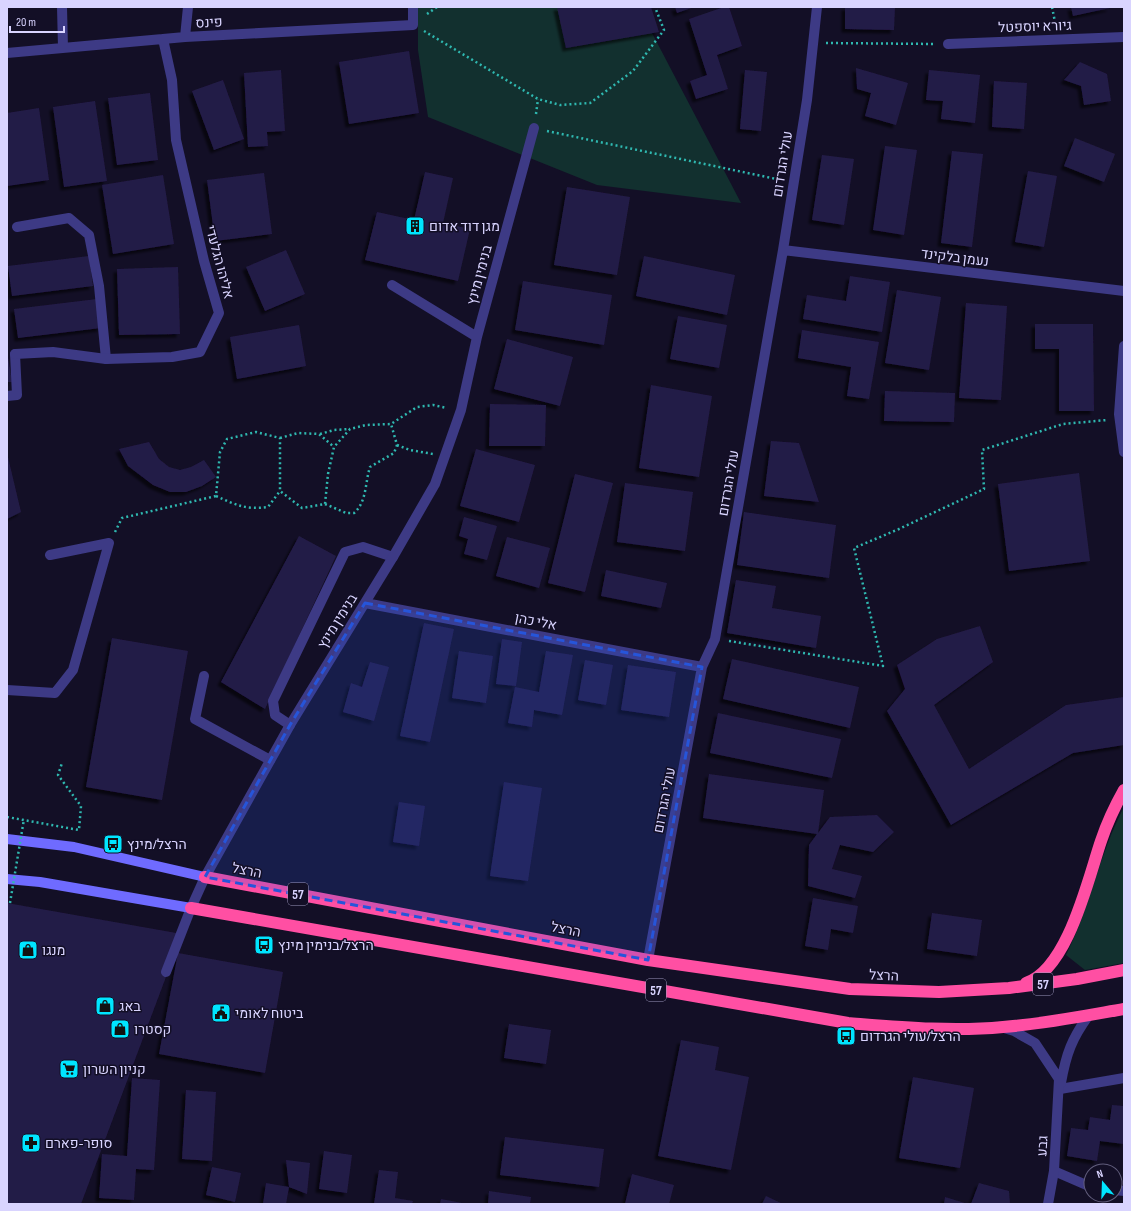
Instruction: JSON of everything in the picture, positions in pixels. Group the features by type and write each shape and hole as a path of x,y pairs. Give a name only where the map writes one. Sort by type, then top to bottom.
{"highway":[{"path":"1009,988 1040,976 1047,970 1060,951 1070,931 1102,838 1124,790"},
{"name":"הרצל","path":"205,877 648,960 850,989 939,992 1009,988 1077,980 1124,970"},
{"name":"57","path":"191,908 848,1023 949,1029 1002,1027 1064,1020 1124,1009"}],"main road":[{"name":"הרצל","path":"7,839 74,847 205,877"},
{"path":"7,879 40,882 191,908"}],"street":[{"path":"62,7 63,48"},
{"path":"185,37 188,7"},
{"path":"413,7 413,25"},
{"name":"עולי הגרדום","path":"648,960 702,667 715,639 783,250 807,100 817,7"},
{"name":"פינס","path":"7,53 185,37 413,25"},
{"name":"גיורא יוספטל","path":"948,44 1124,37"},
{"name":"אליהו הגלעדי","path":"7,396 17,395 15,354 53,352 106,359 172,357 200,352 219,313 204,261 176,140 172,80 163,39"},
{"name":"בנימין מינץ","path":"166,972 205,877 290,725 394,557 436,484 461,410 477,336 534,128"},
{"path":"17,227 69,218 89,235 99,286 106,359"},
{"name":"נעמן בלקינד","path":"783,250 1124,291"},
{"path":"392,285 477,336"},
{"path":"1124,346 1120,419 1124,452"},
{"path":"7,690 54,693 73,670 109,543 50,555"},
{"path":"290,725 275,715 273,701 321,598 345,552 363,547 394,557"},
{"name":"אלי כהן","path":"365,603 702,667"},
{"path":"204,676 195,720 270,760"},
{"name":"גבע","path":"1048,1204 1054,1171 1060,1089 1068,1048 1076,1032 1090,1015"},
{"name":"גבע","path":"1002,1027 1014,1031 1035,1043 1059,1079 1060,1089"},
{"path":"1060,1089 1124,1078"},
{"path":"1054,1171 1083,1184"}],"path":[{"path":"413,25 538,99 560,104 590,103 633,70 664,30 655,7"},
{"path":"1052,7 1059,39"},
{"path":"814,43 948,44"},
{"path":"534,128 793,183"},
{"path":"216,496 220,452 228,439 256,432 280,438 298,433 319,434 366,425 391,424 416,407 433,405 461,410"},
{"path":"715,639 883,666 854,548 899,530 984,489 982,450 1063,424 1120,419"},
{"path":"280,491 302,508 325,504 346,513 354,513 359,508 366,490 370,468 394,452 397,445 391,424"},
{"path":"325,504 328,474 334,447 350,429"},
{"path":"319,434 334,447"},
{"path":"109,543 122,518 216,496 241,507 252,509 268,507 280,491 280,438"},
{"path":"397,445 410,450 427,452"},
{"path":"7,817 79,830 81,806 58,775 62,763"},
{"path":"10,903 24,819"}],"highlighted area":[{"path":"365,603 702,667 648,960 205,877 290,725"}],"green space":[{"path":"418,7 644,7 652,33 741,203 597,185 428,117 418,50"},
{"path":"1124,807 1124,963 1085,970 1066,955 1082,919 1115,825"}],"building":[{"path":"557,7 651,7 659,32 566,48"},
{"path":"675,7 694,7 677,13"},
{"path":"724,7 729,7 742,46 717,55 728,89 696,99 690,81 707,75 689,19"},
{"path":"845,7 895,7 894,30 845,29"},
{"path":"1071,7 1110,7 1110,8 1073,16"},
{"path":"409,51 419,113 349,124 339,62"},
{"path":"1080,62 1107,74 1111,101 1084,105 1081,86 1064,80"},
{"path":"856,68 908,83 896,125 865,116 871,93 857,89"},
{"path":"281,70 285,131 267,132 268,146 248,147 244,73"},
{"path":"745,70 767,72 761,131 740,129"},
{"path":"929,70 980,75 975,123 941,119 943,101 926,100"},
{"path":"223,80 244,139 214,150 192,91"},
{"path":"994,81 1027,83 1024,129 992,127"},
{"path":"150,93 158,160 117,165 108,98"},
{"path":"95,101 107,181 64,187 53,107"},
{"path":"39,108 49,180 7,186 7,113"},
{"path":"1075,138 1115,154 1104,182 1064,166"},
{"path":"885,146 917,150 904,235 873,230"},
{"path":"952,151 983,154 972,247 941,243"},
{"path":"822,155 854,159 844,225 812,220"},
{"path":"1028,171 1057,176 1044,247 1015,242"},
{"name":"מגן דוד אדום","path":"425,172 453,178 443,223 470,229 458,281 365,260 377,212 414,220"},
{"path":"264,173 272,234 215,241 207,180"},
{"path":"163,175 174,244 113,254 102,185"},
{"path":"567,187 630,197 617,275 554,265"},
{"path":"286,250 305,294 265,311 246,267"},
{"path":"89,256 93,286 12,296 8,266"},
{"path":"644,256 735,275 727,315 636,296"},
{"path":"178,267 180,334 119,335 117,269"},
{"path":"850,276 890,282 882,332 803,319 807,295 846,301"},
{"path":"523,281 612,295 604,345 515,330"},
{"path":"897,290 941,297 929,370 885,363"},
{"path":"97,299 101,328 18,338 14,309"},
{"path":"966,303 1007,306 1001,400 959,398"},
{"path":"678,316 727,325 719,368 670,359"},
{"path":"1035,324 1093,324 1094,411 1059,411 1059,349 1035,349"},
{"path":"299,325 306,366 237,379 230,337"},
{"path":"802,330 879,342 869,399 847,396 851,367 798,358"},
{"path":"507,339 573,357 560,406 494,389"},
{"path":"7,351 12,382 7,382"},
{"path":"651,385 712,396 699,477 639,468"},
{"path":"885,391 955,393 954,422 884,421"},
{"path":"490,404 546,405 545,446 489,446"},
{"path":"771,441 799,443 819,502 764,496"},
{"path":"149,442 159,459 169,467 180,470 191,467 204,460 216,477 202,486 186,492 170,492 153,485 128,466 119,449"},
{"path":"476,449 535,465 519,522 460,506"},
{"path":"7,453 21,512 7,519"},
{"path":"1079,473 1090,561 1009,571 998,484"},
{"path":"575,474 613,483 585,592 548,583"},
{"path":"625,483 693,492 685,551 617,542"},
{"path":"744,512 836,525 829,578 737,565"},
{"path":"464,517 497,526 487,560 464,554 468,539 459,536"},
{"path":"299,536 336,556 265,709 221,682"},
{"path":"507,537 550,548 539,588 496,576"},
{"path":"606,570 667,583 661,608 601,596"},
{"path":"736,580 776,586 772,608 821,616 816,648 727,633"},
{"path":"424,623 454,629 430,742 400,736"},
{"path":"980,626 993,662 934,705 969,769 1066,705 1124,697 1124,745 1073,753 951,825 887,711 905,689 897,665 937,639"},
{"path":"112,638 188,651 162,800 86,787"},
{"path":"502,639 522,642 516,686 496,684"},
{"path":"459,651 493,656 486,703 452,698"},
{"path":"546,651 573,655 562,715 534,710 532,727 508,723 515,687 539,692"},
{"path":"732,659 859,687 850,728 723,699"},
{"path":"585,660 613,665 606,705 578,700"},
{"path":"370,662 389,667 374,721 343,712 351,683 362,687"},
{"path":"628,665 676,672 669,717 621,710"},
{"path":"718,713 841,739 832,778 710,753"},
{"path":"709,774 824,790 818,833 830,817 877,815 894,832 873,852 840,845 832,869 862,876 855,898 808,886 809,845 817,834 703,818"},
{"path":"504,782 542,788 528,881 490,876"},
{"path":"399,802 425,806 419,846 393,842"},
{"path":"813,898 858,906 853,933 831,929 828,950 805,946"},
{"name":"קניון השרון","path":"7,903 182,934 81,1204 7,1204"},
{"path":"932,913 982,920 977,956 927,949"},
{"name":"ביטוח לאומי","path":"178,953 283,972 265,1073 159,1054"},
{"path":"509,1024 551,1030 546,1064 504,1058"},
{"path":"681,1040 719,1047 715,1070 749,1077 731,1170 658,1156"},
{"path":"913,1077 974,1088 960,1168 899,1158"},
{"path":"132,1078 160,1080 154,1170 136,1169 134,1200 99,1198 102,1154 127,1156"},
{"path":"186,1090 216,1092 212,1161 182,1159"},
{"path":"1112,1105 1124,1106 1124,1144 1100,1141 1097,1161 1067,1156 1071,1128 1088,1130 1090,1117 1110,1120"},
{"path":"505,1137 604,1149 599,1187 500,1175"},
{"path":"324,1151 352,1155 347,1193 319,1189"},
{"path":"286,1160 310,1163 307,1194 289,1187"},
{"path":"212,1167 241,1173 235,1202 206,1195"},
{"path":"379,1170 398,1172 395,1198 413,1201 412,1204 374,1204"},
{"path":"632,1174 674,1185 669,1204 625,1204"},
{"path":"266,1183 289,1187 286,1204 263,1204"},
{"path":"979,1183 1009,1191 1010,1204 971,1204"},
{"path":"489,1191 531,1197 530,1204 488,1204"},
{"path":"766,1196 783,1204 762,1204"},
{"path":"945,1197 968,1204 944,1204"},
{"path":"441,1199 462,1203 462,1204 440,1204"}],"place":[{"name":"מגן דוד אדום","path":"415,226"},
{"name":"הרצל/מינץ","path":"113,844"},
{"name":"הרצל/בנימין מינץ","path":"264,945"},
{"name":"מנגו","path":"28,950"},
{"name":"באג","path":"105,1006"},
{"name":"ביטוח לאומי","path":"221,1013"},
{"name":"קסטרו","path":"120,1029"},
{"name":"הרצל/עולי הגרדום","path":"846,1036"},
{"name":"קניון השרון","path":"69,1069"},
{"name":"סופר-פארם","path":"31,1143"}]}
